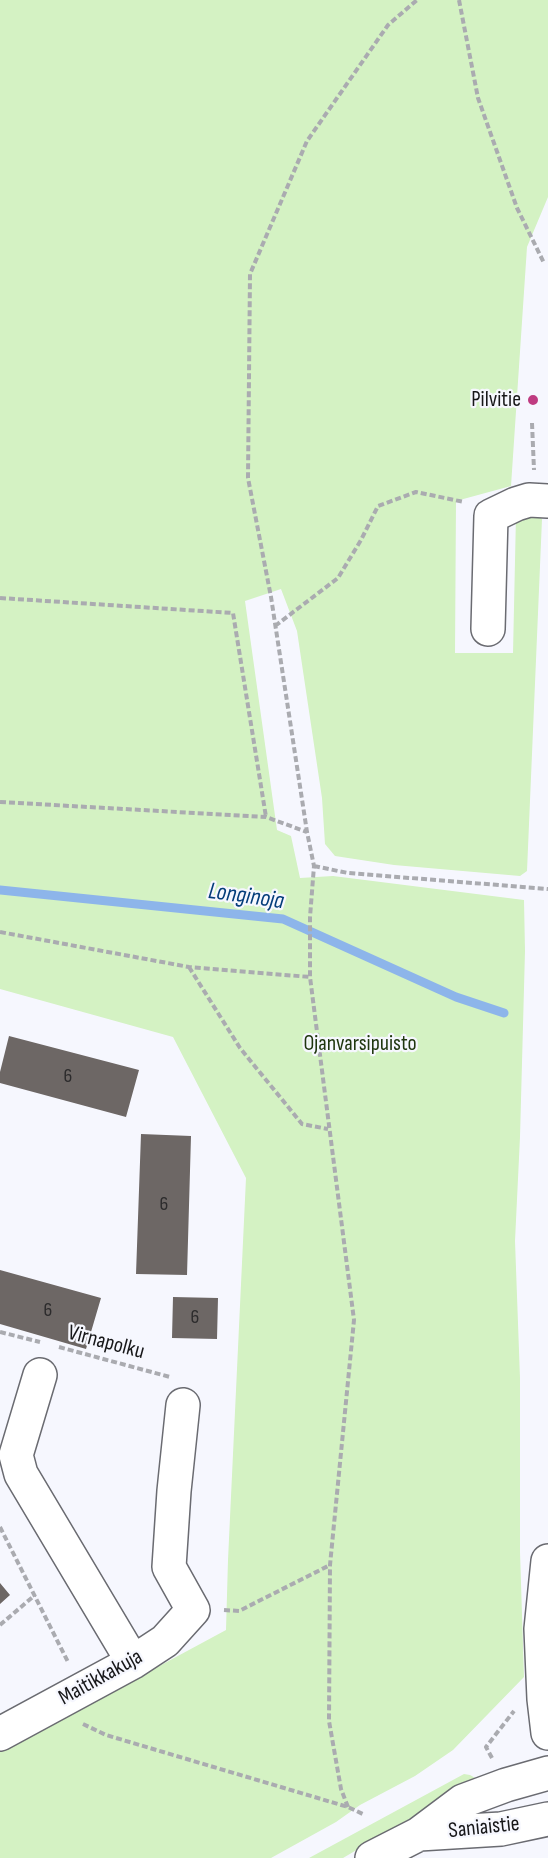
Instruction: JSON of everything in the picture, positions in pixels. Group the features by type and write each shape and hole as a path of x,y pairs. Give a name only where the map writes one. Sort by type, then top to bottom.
{"street":[{"path":"488,629 491,516 516,504 539,500"},
{"path":"40,1375 16,1455 21,1474 133,1662"},
{"path":"183,1405 169,1567 193,1610"},
{"path":"548,1561 541,1629 548,1733"},
{"name":"Maitikkakuja","path":"0,1734 133,1662 165,1641 193,1610"},
{"name":"Saniaistie","path":"372,1858 419,1834 463,1801 548,1773"},
{"name":"Saniaistie","path":"419,1834 501,1829 548,1819"}],"path":[{"path":"348,1807 341,1790 329,1721 330,1565 354,1320 310,976 310,916 314,866 248,478 250,274 307,141 388,25 417,0"},
{"path":"459,0 478,98 517,208 544,263"},
{"path":"532,423 534,479 539,500"},
{"path":"275,626 338,578 378,506 416,492 464,502 491,516"},
{"path":"0,598 233,613 266,817"},
{"path":"0,802 266,817 307,832"},
{"path":"314,866 348,873 548,889"},
{"path":"0,932 189,967 310,976"},
{"path":"189,967 240,1048 302,1124 328,1129"},
{"name":"Virnapolku","path":"0,1332 44,1343"},
{"name":"Virnapolku","path":"55,1346 176,1378 183,1405"},
{"path":"0,1527 82,1689"},
{"path":"193,1610 238,1611 330,1565"},
{"path":"0,1624 35,1595"},
{"path":"486,1747 520,1704"},
{"path":"106,1735 348,1807 365,1815"}],"green space":[{"name":"Ojanvarsipuisto","path":"0,0 548,0 548,197 527,247 511,486 456,501 455,653 513,653 516,515 535,513 542,519 527,871 520,876 394,865 335,856 325,844 322,798 297,631 281,589 245,601 277,830 291,836 300,878 333,876 524,900 525,951 515,1241 520,1378 520,1552 524,1677 453,1750 415,1776 360,1805 336,1822 271,1858 0,1858 0,1752 226,1630 246,1178 173,1037 0,989"},
{"path":"464,1774 477,1779 343,1858 309,1858"}],"building":[{"path":"9,1036 139,1070 126,1117 0,1083 0,1072"},
{"path":"141,1134 191,1136 187,1275 136,1274"},
{"path":"0,1270 101,1298 86,1349 0,1324"},
{"path":"173,1297 218,1298 217,1339 172,1338"},
{"path":"0,1583 10,1595 0,1604"}],"waterway":[{"name":"Longinoja","path":"0,890 283,919 456,997 504,1013"}],"place":[{"name":"Pilvitie","path":"533,400"}]}
